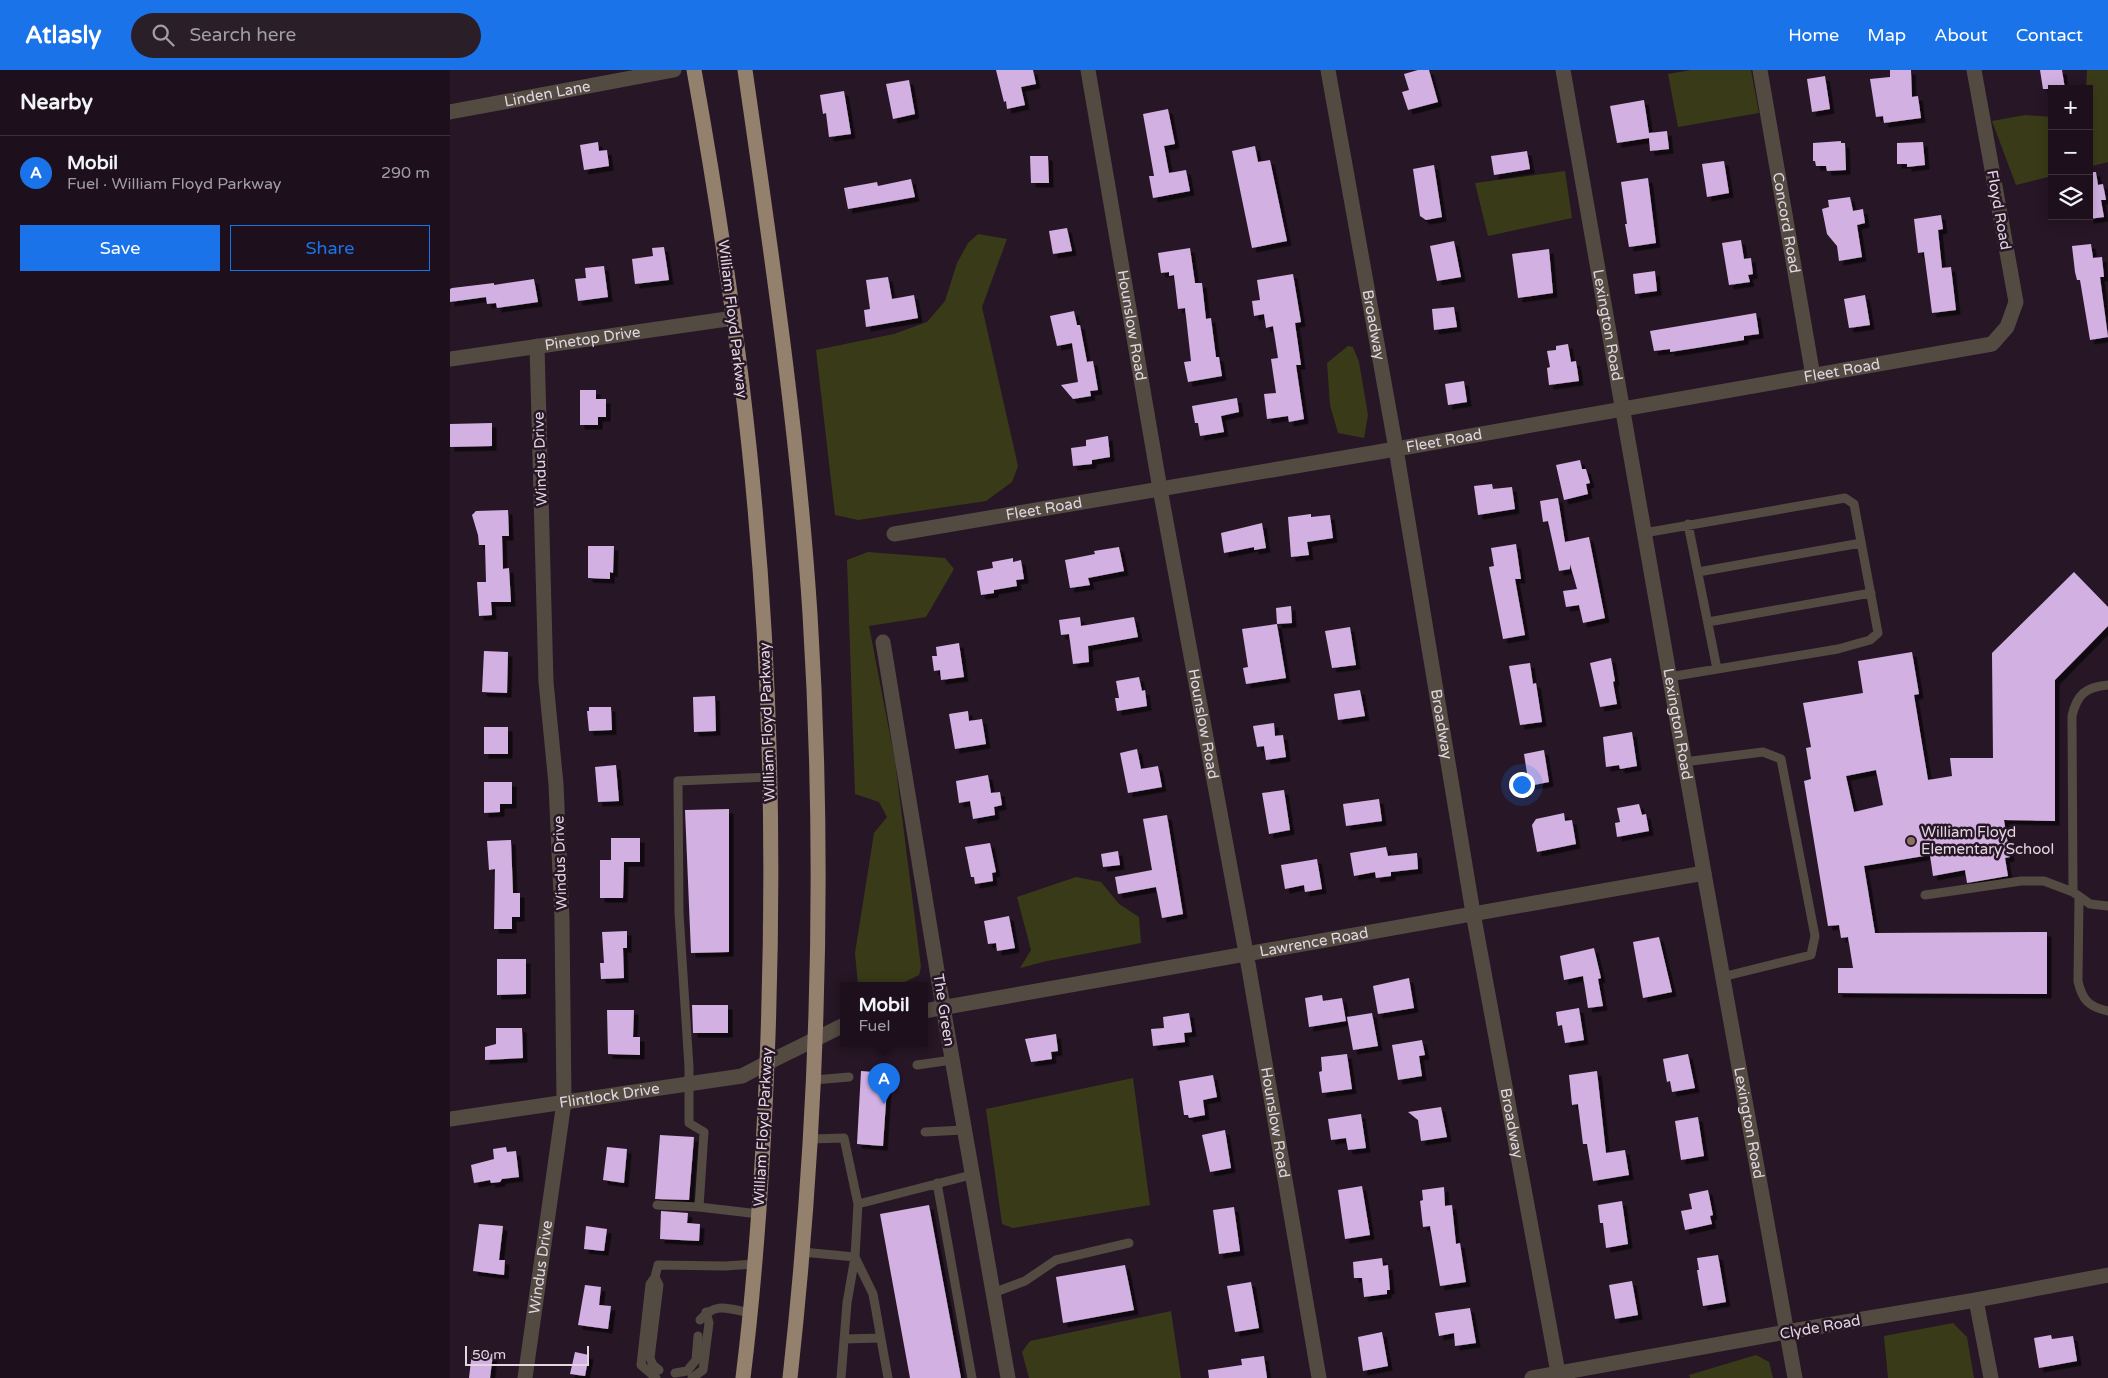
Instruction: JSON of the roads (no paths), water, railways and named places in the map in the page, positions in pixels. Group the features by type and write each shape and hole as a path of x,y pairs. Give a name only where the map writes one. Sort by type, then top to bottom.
{"highway":[{"name":"William Floyd Parkway","path":"694,70 716,191 734,318 756,511 770,777 772,876 767,1063 759,1214 743,1378"},
{"path":"745,70 788,380 809,604 818,853 814,1080 802,1252 790,1378"}],"street":[{"name":"Linden Lane","path":"450,112 674,70"},
{"name":"Hounslow Road","path":"1088,70 1160,489 1246,953 1319,1378"},
{"name":"Broadway","path":"1328,70 1396,449 1473,913 1559,1376"},
{"name":"Lexington Road","path":"1563,70 1722,977 1795,1378"},
{"name":"Concord Road","path":"1760,70 1814,376"},
{"name":"Floyd Road","path":"1974,70 2016,302 2007,327 1992,344"},
{"name":"Pinetop Drive","path":"450,359 734,318"},
{"name":"Fleet Road","path":"894,534 1396,449 1992,344"},
{"name":"Windus Drive","path":"525,1378 564,1102 562,919 556,784 546,682 537,346"},
{"name":"The Green","path":"883,642 963,1130 1008,1378"},
{"name":"Lawrence Road","path":"928,1010 1704,873"},
{"path":"767,1063 840,1027"},
{"name":"Flintlock Drive","path":"450,1119 742,1076 767,1063"},
{"name":"Clyde Road","path":"1532,1378 1559,1376 1786,1332 1976,1300 2108,1275"},
{"path":"1976,1300 1991,1378"}],"lane":[{"path":"1644,533 1844,498 1854,504 1878,632 1870,640 1838,649 1669,677"},
{"path":"1688,524 1717,669"},
{"path":"1698,572 1861,543"},
{"path":"1708,622 1870,593"},
{"path":"2108,685 2094,686 2082,693 2075,704 2072,716 2078,981 2081,994 2088,1003 2097,1009 2108,1011"},
{"path":"1684,762 1763,752 1781,760 1814,936 1811,955 1741,974 1722,977"},
{"path":"699,1208 704,1132 689,1123 690,1084 679,913 678,781 770,777"},
{"path":"1925,895 2021,881 2044,881 2076,894 2090,904 2108,906"},
{"path":"916,1065 952,1060"},
{"path":"814,1080 849,1077"},
{"path":"925,1132 963,1130"},
{"path":"810,1139 844,1138 858,1204 855,1256 847,1303 841,1378"},
{"path":"858,1204 971,1175"},
{"path":"937,1183 972,1378"},
{"path":"657,1205 759,1214"},
{"path":"993,1293 1025,1281 1056,1260 1129,1243"},
{"path":"802,1252 855,1256"},
{"path":"855,1256 873,1294 888,1378"},
{"path":"657,1374 650,1358 659,1285 655,1276 658,1265 725,1266 755,1264"},
{"path":"692,1378 703,1370 709,1323 703,1316 712,1309 721,1307 750,1313"},
{"path":"675,1373 687,1371 696,1360 698,1336"},
{"path":"844,1339 881,1338"}],"place":[{"name":"William Floyd Elementary School","path":"1911,841"},
{"name":"Mobil","path":"884,1104"}]}
